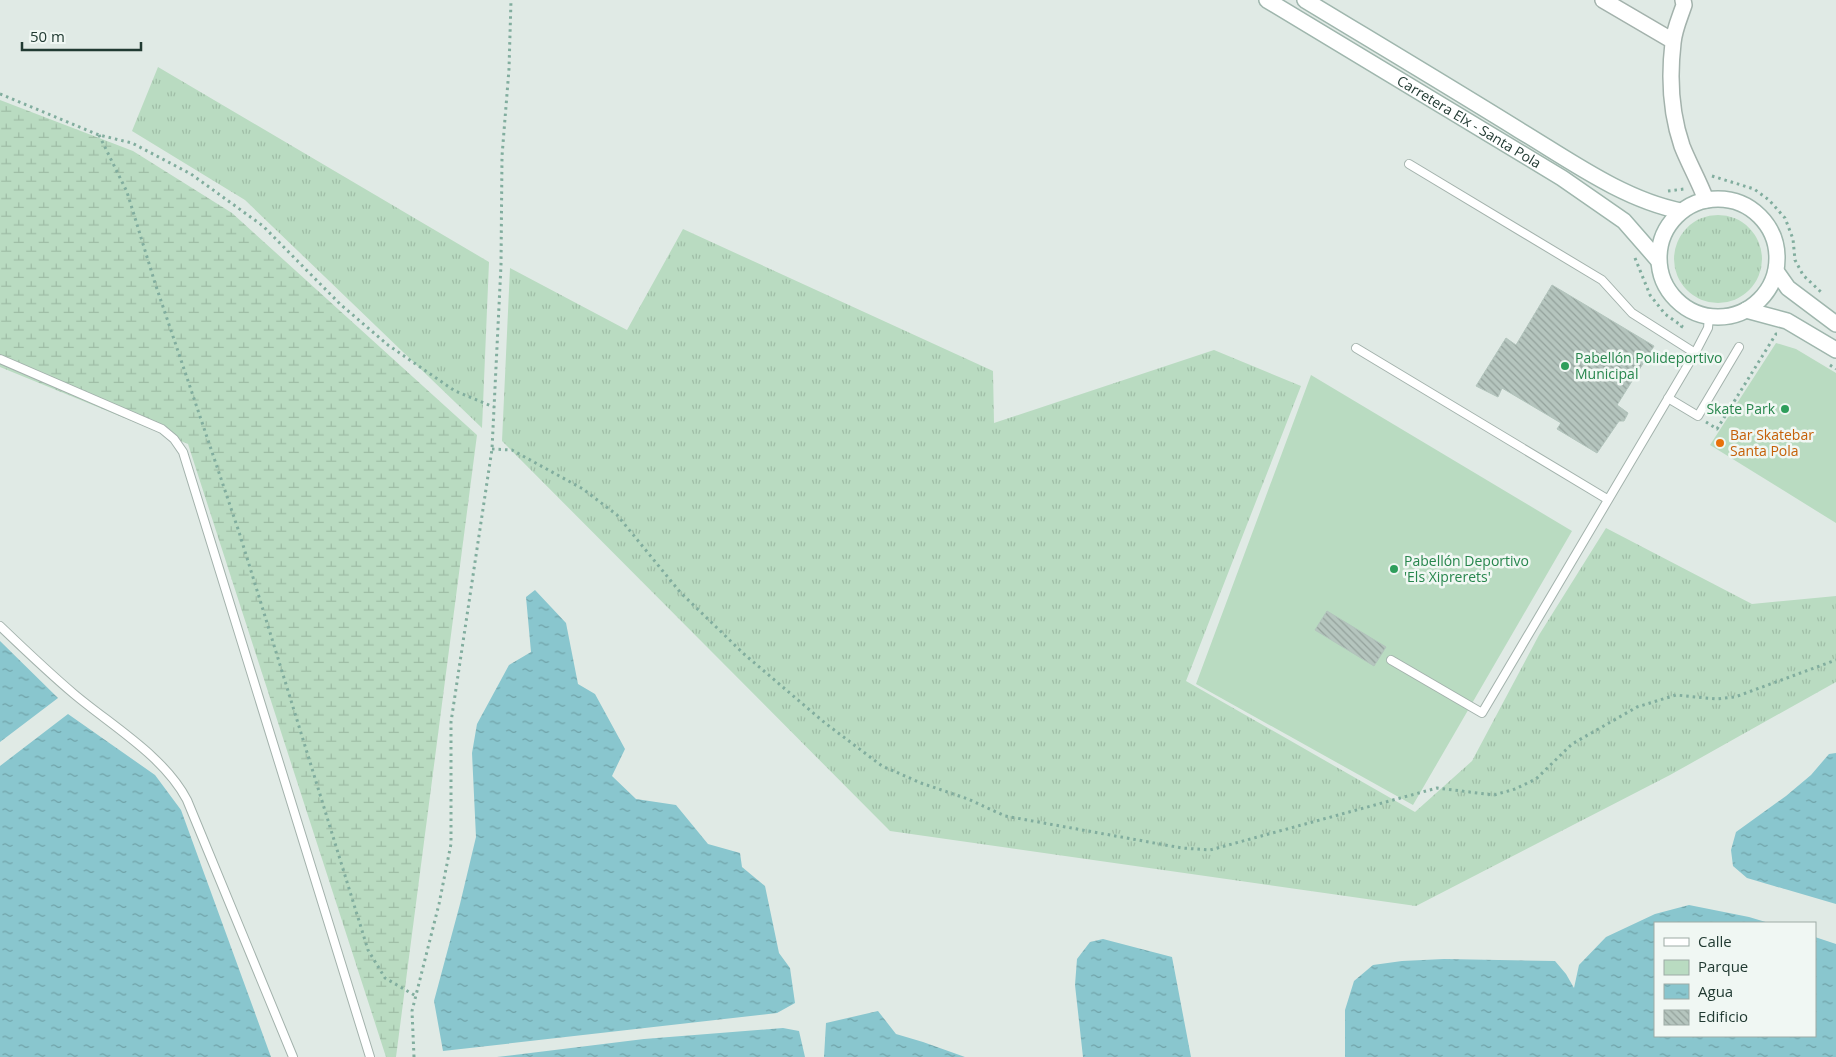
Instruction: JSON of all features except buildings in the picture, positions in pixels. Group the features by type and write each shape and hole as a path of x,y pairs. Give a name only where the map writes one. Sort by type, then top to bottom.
{"main road":[{"name":"Carretera Elx - Santa Pola","path":"1267,0 1562,178 1624,222 1658,260"},
{"name":"Carretera Elx - Santa Pola","path":"1305,0 1554,151 1628,193 1662,207 1682,211"},
{"path":"1603,0 1673,41"},
{"path":"1683,0 1684,6 1673,41 1672,92 1675,120 1683,148 1706,200"},
{"path":"1723,199 1739,202 1754,211 1766,222 1774,237 1777,254 1776,271 1765,294 1746,310 1728,316 1709,317 1690,310 1673,297 1662,280 1658,260 1661,241 1669,224 1682,211 1693,204 1706,200 1723,199"},
{"path":"1776,271 1788,288 1836,324"},
{"path":"1746,310 1787,321 1836,350"}],"lane":[{"path":"1409,164 1602,280 1632,313 1695,353"},
{"path":"1391,660 1482,714 1607,499 1695,353 1708,328 1709,317"},
{"path":"1668,398 1698,416 1739,347"},
{"path":"1356,348 1607,499"},
{"path":"0,359 162,429 174,439 183,452 370,1057"},
{"path":"0,626 73,693 160,764 179,786 187,800 293,1057"}],"path":[{"path":"414,1057 412,1011 439,904 450,844 450,722 492,449 501,265 502,156 509,69 511,0"},
{"path":"0,94 99,135 132,143 191,174 263,226 340,304 388,345 455,392 494,407"},
{"path":"99,135 127,192 155,282 239,532 368,950 385,978 416,996"},
{"path":"1665,192 1684,189 1688,182 1710,175 1754,189 1770,200 1784,218 1793,239 1795,260 1803,275 1826,296"},
{"path":"1632,253 1650,295 1664,314 1682,326 1674,339"},
{"path":"1698,416 1717,429 1776,334 1782,336"},
{"path":"1828,364 1836,369"},
{"path":"492,449 512,450 583,489 617,516 680,592 744,654 826,723 882,766 921,783 968,799 1005,816 1182,848 1210,850 1437,788 1494,795 1515,789 1536,779 1572,744 1637,707 1676,696 1716,699 1736,696 1836,660"}],"green space":[{"path":"158,67 489,262 482,428 245,200 132,131"},
{"path":"0,100 133,151 232,213 477,435 396,1057 386,1057 188,444 0,367"},
{"path":"1718,215 1735,218 1749,228 1759,242 1762,259 1759,276 1749,290 1735,300 1718,303 1701,300 1687,290 1677,276 1674,259 1677,242 1687,228 1701,218"},
{"path":"683,229 993,371 994,423 1214,350 1301,386 1186,681 1415,812 1472,761 1539,635 1606,528 1752,604 1836,596 1836,682 1670,775 1416,906 890,831 502,441 510,268 627,330"},
{"name":"Skate Park","path":"1776,343 1796,349 1836,373 1836,523 1710,445"},
{"name":"Pabellón Deportivo 'Els Xiprerets'","path":"1311,375 1572,531 1413,805 1196,684"}],"water":[{"path":"535,590 566,623 578,684 595,694 625,749 612,776 636,799 676,805 708,844 740,853 742,867 765,886 779,953 790,968 795,1003 777,1013 443,1051 434,1001 476,837 472,753 477,724 509,665 531,652 526,597"},
{"path":"0,641 58,698 0,742"},
{"path":"68,714 155,775 181,810 271,1057 0,1057 0,766"},
{"path":"1836,753 1836,904 1747,878 1733,866 1731,850 1736,832 1786,796 1811,775 1829,754"},
{"path":"1689,905 1766,922 1654,922 1654,1037 1816,1037 1816,937 1836,944 1836,1057 1345,1057 1345,1010 1354,981 1373,965 1402,961 1444,959 1555,961 1566,974 1574,988 1579,965 1606,937 1655,914"},
{"path":"1103,939 1172,957 1191,1057 1083,1057 1075,985 1077,959 1090,942"},
{"path":"878,1011 896,1034 965,1057 824,1057 826,1023"},
{"path":"783,1028 799,1031 805,1057 497,1057 644,1039"}],"place":[{"name":"Pabellón Polideportivo Municipal","path":"1565,366"},
{"name":"Skate Park","path":"1785,409"},
{"name":"Bar Skatebar Santa Pola","path":"1720,443"},
{"name":"Pabellón Deportivo 'Els Xiprerets'","path":"1394,569"}]}
